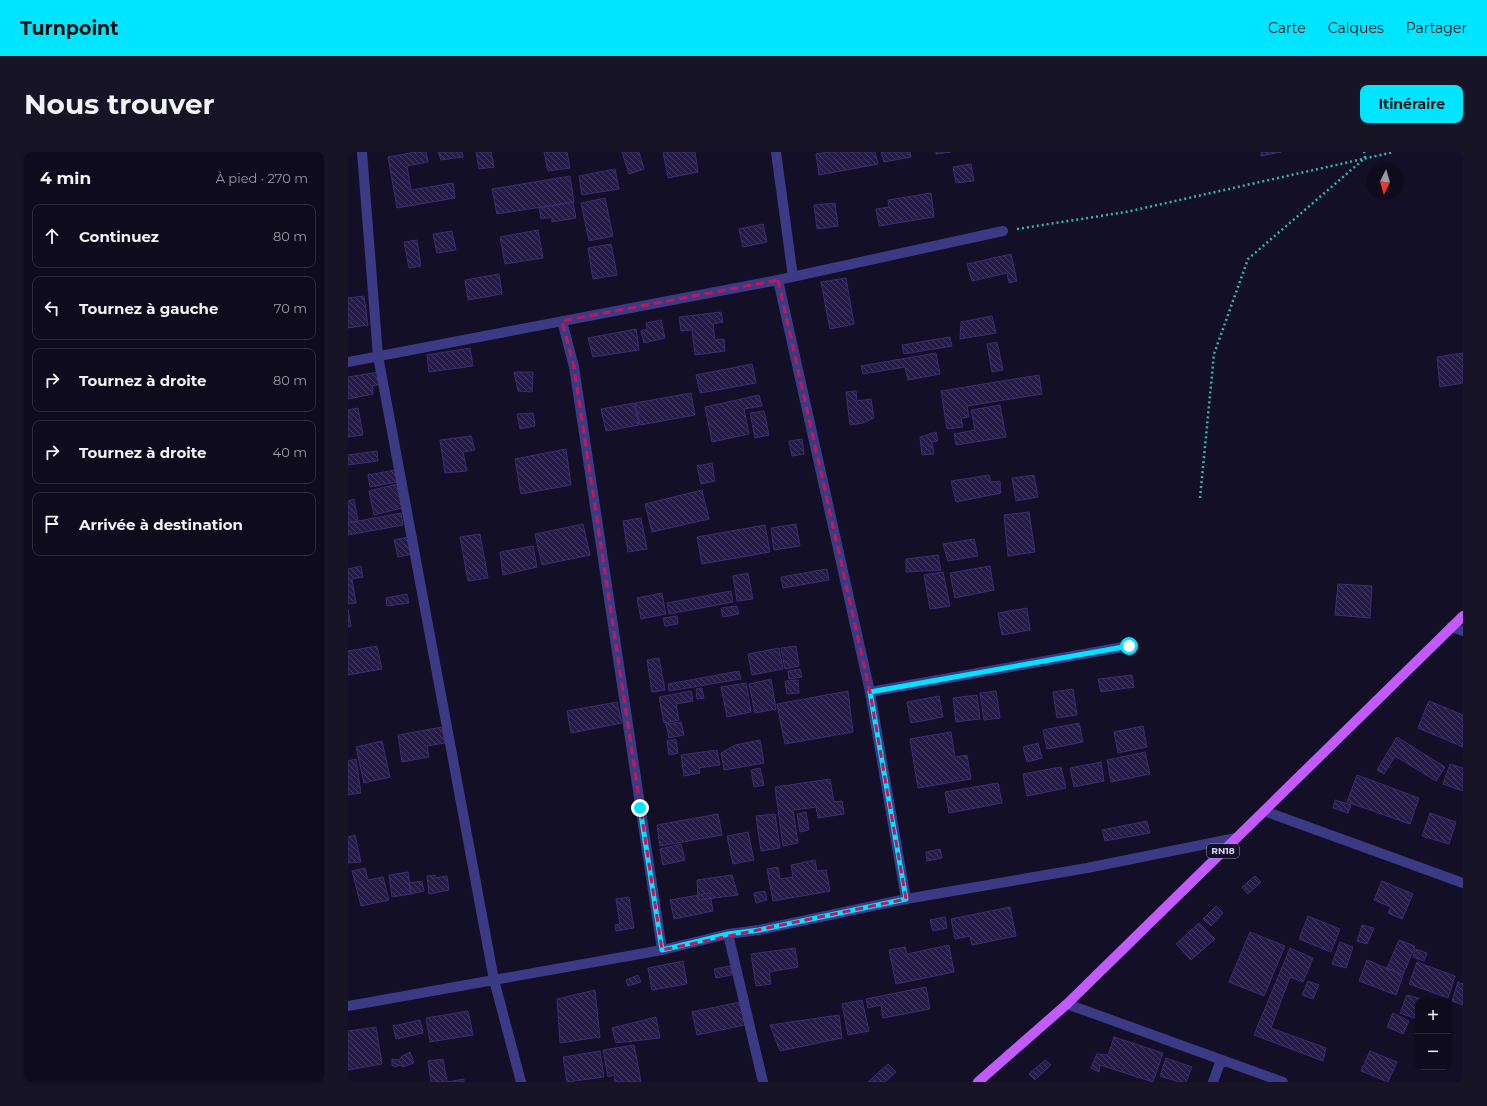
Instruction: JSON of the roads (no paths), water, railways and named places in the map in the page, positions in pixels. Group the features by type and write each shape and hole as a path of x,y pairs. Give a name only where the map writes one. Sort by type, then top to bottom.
{"main road":[{"name":"RN18","path":"978,1082 1067,1004 1463,616"}],"street":[{"path":"362,152 378,356 494,980 521,1082"},
{"path":"776,152 793,277"},
{"path":"348,362 778,280 1003,231"},
{"path":"778,280 870,692 906,899"},
{"path":"562,321 574,367 662,950"},
{"path":"1451,627 1463,632"},
{"path":"870,692 1129,646"},
{"path":"1264,811 1463,883"},
{"path":"348,1006 662,950 728,934 759,930 906,899 1087,868 1236,838"},
{"path":"728,934 763,1082"},
{"path":"1067,1004 1283,1082"},
{"path":"1213,1082 1221,1060"}]}
